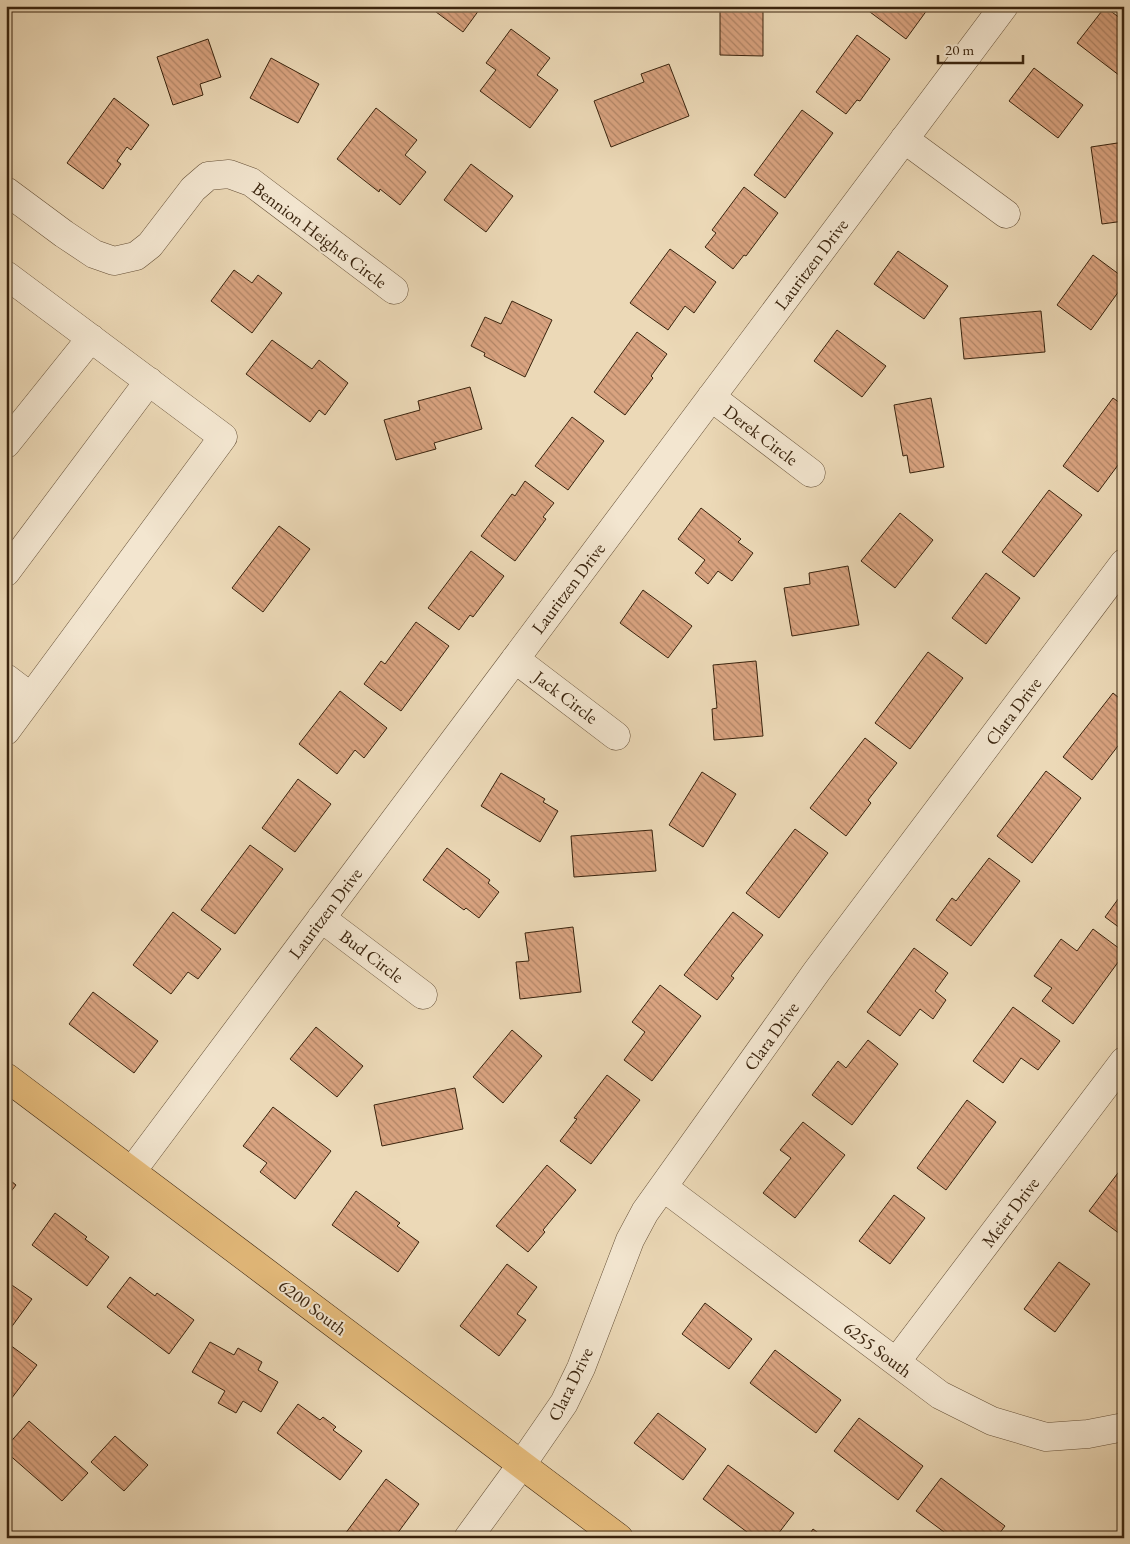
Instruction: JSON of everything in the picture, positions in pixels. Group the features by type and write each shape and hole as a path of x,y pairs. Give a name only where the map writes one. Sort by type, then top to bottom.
{"main road":[{"name":"6200 South","path":"6,1077 619,1538"}],"street":[{"name":"Lauritzen Drive","path":"132,1171 1004,6"},
{"path":"904,140 1006,214"},
{"name":"Bennion Heights Circle","path":"6,191 94,254 114,261 136,256 150,245 192,189 208,176 228,174 251,182 394,290"},
{"path":"6,275 223,436 6,731"},
{"path":"6,444 91,338"},
{"path":"6,572 149,381"},
{"name":"Derek Circle","path":"711,397 811,473"},
{"name":"Clara Drive","path":"468,1538 564,1403 581,1368 630,1240 645,1212 817,971 1124,563"},
{"name":"Jack Circle","path":"515,659 616,736"},
{"path":"6,678 31,697"},
{"name":"Bud Circle","path":"322,918 423,995"},
{"name":"Meier Drive","path":"896,1362 1124,1061"},
{"name":"6255 South","path":"663,1187 940,1395 992,1421 1046,1436 1088,1434 1124,1427"}],"building":[{"path":"428,6 482,6 463,32"},
{"path":"720,6 763,6 763,56 720,55"},
{"path":"862,6 930,6 906,39"},
{"path":"1105,7 1124,21 1124,79 1077,43"},
{"path":"511,29 550,58 537,75 558,90 530,128 480,91 496,70 486,63"},
{"path":"857,35 890,59 860,101 857,100 846,114 816,92"},
{"path":"208,39 221,77 200,84 203,95 173,105 157,57"},
{"path":"271,58 319,84 298,123 250,98"},
{"path":"669,64 689,116 611,147 594,101 644,82 641,74"},
{"path":"1034,68 1083,105 1058,138 1009,101"},
{"path":"114,98 149,125 131,150 127,147 117,161 121,164 103,189 67,163"},
{"path":"376,108 417,140 405,155 426,172 400,205 380,189 379,192 337,159"},
{"path":"802,110 833,133 785,198 754,175"},
{"path":"1124,142 1124,221 1102,224 1091,147"},
{"path":"471,164 513,196 486,232 444,200"},
{"path":"744,187 778,213 746,256 744,255 733,269 705,247 716,233 712,230"},
{"path":"670,249 716,282 694,313 685,306 668,330 630,303"},
{"path":"898,251 948,286 924,319 874,284"},
{"path":"1093,255 1124,278 1124,284 1091,330 1057,305"},
{"path":"234,270 252,283 258,275 282,293 252,333 211,301"},
{"path":"512,301 552,320 525,377 484,356 485,353 471,346 485,317 501,324"},
{"path":"1041,311 1045,352 964,359 960,318"},
{"path":"837,330 886,366 862,397 814,361"},
{"path":"637,332 667,354 651,376 653,378 625,415 594,392"},
{"path":"272,340 312,369 319,360 348,383 325,415 319,410 310,422 246,374"},
{"path":"470,387 482,429 434,443 436,449 396,460 384,420 420,410 418,401"},
{"path":"931,398 944,467 910,473 907,455 903,456 894,405"},
{"path":"1113,398 1124,406 1124,457 1098,492 1063,466"},
{"path":"572,417 604,441 568,490 535,466"},
{"path":"525,481 554,503 543,517 546,519 515,561 481,536 512,494 515,496"},
{"path":"1049,490 1082,515 1034,577 1002,552"},
{"path":"701,508 741,539 738,542 753,553 732,581 718,571 708,584 695,573 705,560 678,539"},
{"path":"900,513 933,540 895,588 861,561"},
{"path":"279,526 310,549 263,612 232,588"},
{"path":"471,551 504,576 473,617 470,615 459,630 428,608"},
{"path":"848,566 859,625 792,636 784,588 810,584 809,573"},
{"path":"986,573 1020,598 986,644 952,618"},
{"path":"643,590 692,626 668,658 620,623"},
{"path":"416,622 449,646 401,711 364,684 381,661 385,664"},
{"path":"928,652 963,678 910,749 875,723"},
{"path":"756,661 763,736 714,740 712,709 717,708 713,665"},
{"path":"340,691 387,728 364,758 355,750 337,774 299,744"},
{"path":"1113,693 1124,702 1124,738 1092,780 1063,757"},
{"path":"865,738 897,763 868,800 871,803 846,836 810,808"},
{"path":"1046,771 1081,798 1032,863 997,836"},
{"path":"702,772 736,794 703,847 669,825"},
{"path":"501,773 545,799 543,802 558,811 540,842 481,806"},
{"path":"298,779 331,804 295,852 262,828"},
{"path":"795,829 828,853 779,918 746,893"},
{"path":"652,830 656,871 574,877 571,836"},
{"path":"250,845 283,869 235,934 201,910"},
{"path":"447,848 490,880 488,883 499,892 479,918 466,908 464,910 423,880"},
{"path":"989,858 1020,881 971,946 936,920 952,898 956,901"},
{"path":"1124,891 1124,931 1105,917"},
{"path":"173,912 221,949 198,979 188,972 171,994 133,965"},
{"path":"733,912 763,935 731,976 734,978 717,1000 684,975"},
{"path":"573,927 581,992 520,999 516,962 529,961 525,933"},
{"path":"1093,929 1124,952 1124,954 1073,1024 1042,1001 1052,988 1034,976 1061,939 1077,951"},
{"path":"914,948 948,973 935,991 946,1000 933,1019 920,1009 900,1036 867,1012"},
{"path":"660,985 701,1016 652,1081 624,1060 645,1032 632,1022"},
{"path":"93,992 158,1041 134,1073 69,1024"},
{"path":"1013,1007 1060,1041 1038,1070 1021,1058 1003,1083 973,1061"},
{"path":"316,1027 363,1066 337,1097 290,1059"},
{"path":"512,1030 542,1056 503,1103 473,1077"},
{"path":"868,1040 898,1064 852,1125 812,1095 838,1061 846,1068"},
{"path":"607,1075 640,1100 591,1164 560,1141 577,1119 574,1118"},
{"path":"455,1088 463,1129 382,1146 374,1105"},
{"path":"967,1100 996,1122 946,1190 917,1168"},
{"path":"273,1107 331,1151 295,1199 260,1172 267,1163 243,1146"},
{"path":"803,1122 845,1155 795,1218 763,1193 791,1158 780,1150"},
{"path":"547,1165 576,1190 543,1230 545,1232 528,1252 496,1226"},
{"path":"1124,1165 1124,1237 1089,1211"},
{"path":"6,1177 16,1185 6,1198"},
{"path":"356,1191 400,1223 397,1226 419,1242 398,1272 332,1225"},
{"path":"894,1195 925,1218 890,1264 859,1241"},
{"path":"55,1213 87,1237 85,1239 109,1257 87,1286 32,1245"},
{"path":"1059,1262 1090,1284 1055,1332 1024,1309"},
{"path":"507,1264 537,1287 517,1314 526,1320 499,1356 460,1326"},
{"path":"130,1277 155,1296 157,1293 194,1320 169,1354 107,1307"},
{"path":"6,1281 32,1299 10,1329 6,1326"},
{"path":"705,1303 752,1339 729,1369 682,1334"},
{"path":"6,1342 37,1365 11,1399 6,1396"},
{"path":"210,1342 234,1355 238,1348 262,1362 258,1370 278,1382 261,1412 243,1401 236,1413 218,1403 225,1391 192,1372"},
{"path":"775,1350 841,1400 816,1433 750,1383"},
{"path":"298,1404 320,1420 323,1417 336,1427 333,1430 362,1451 340,1480 277,1433"},
{"path":"658,1413 706,1449 683,1480 634,1443"},
{"path":"859,1418 923,1466 898,1500 834,1451"},
{"path":"29,1421 88,1473 62,1501 6,1452 6,1447"},
{"path":"115,1436 148,1465 124,1491 91,1462"},
{"path":"728,1465 794,1513 775,1538 755,1538 703,1499"},
{"path":"941,1478 1005,1526 996,1538 952,1538 916,1511"},
{"path":"386,1479 419,1504 394,1538 342,1538"},
{"path":"813,1529 825,1538 807,1538"}]}
